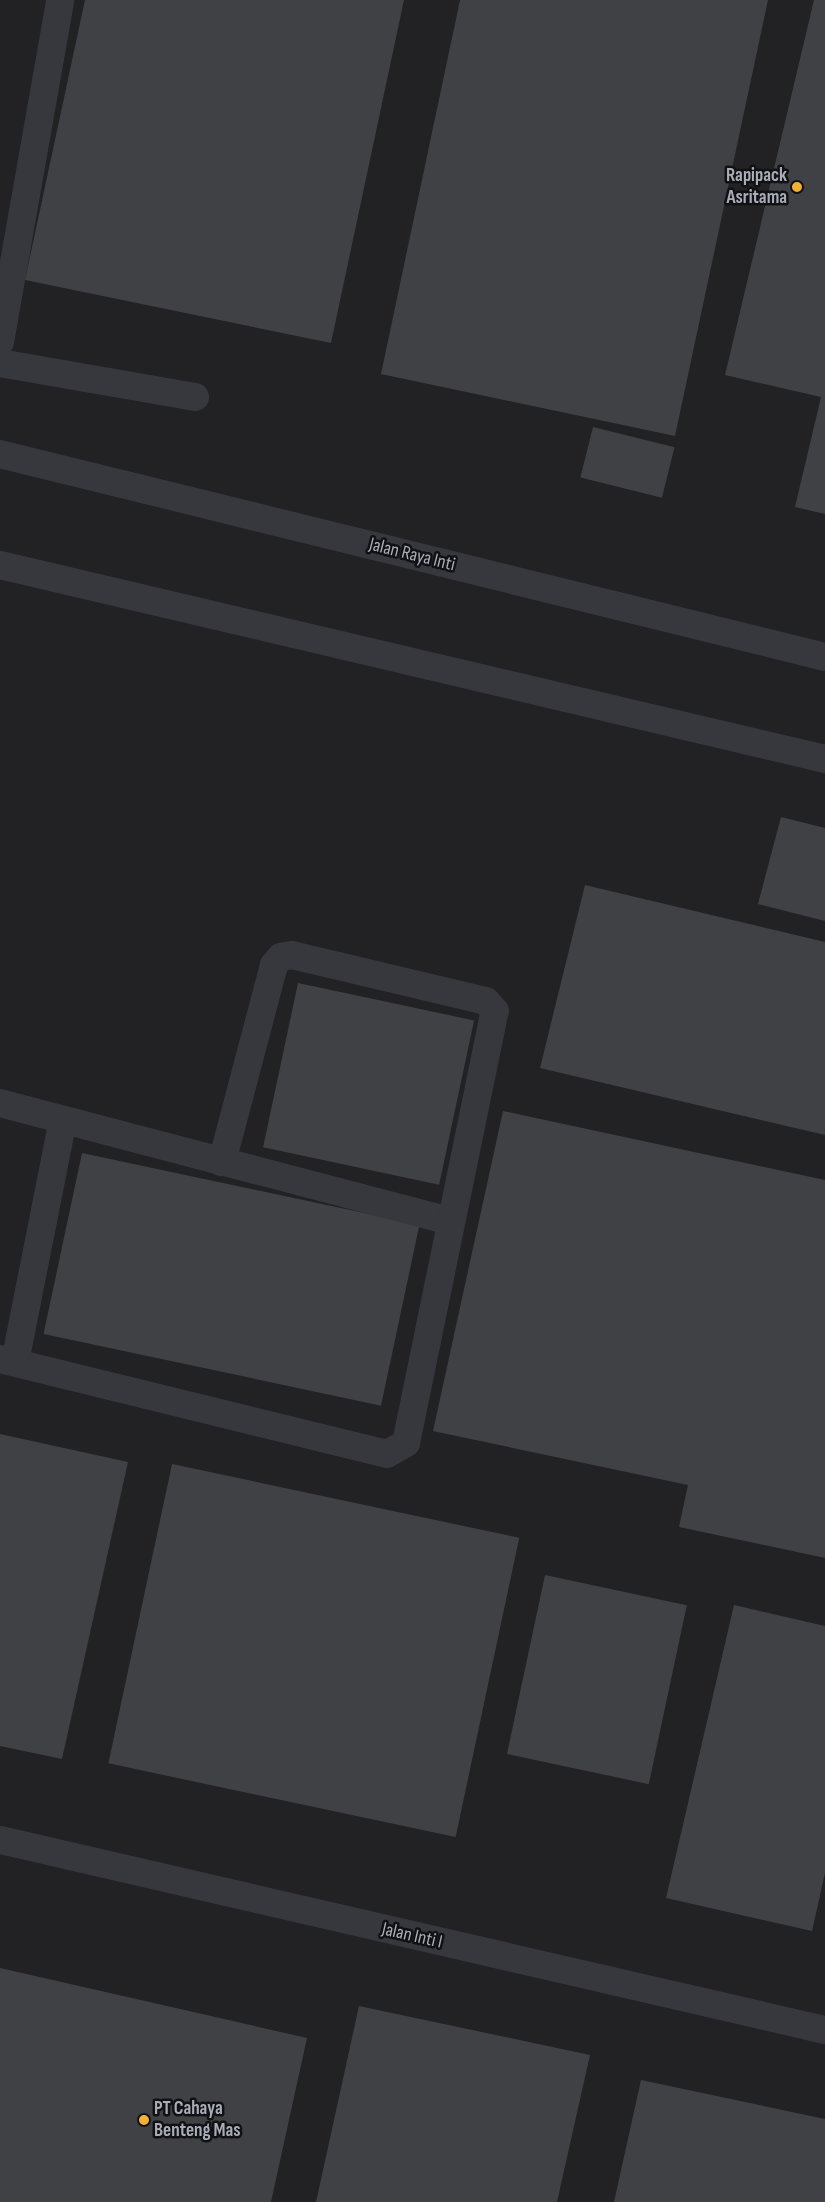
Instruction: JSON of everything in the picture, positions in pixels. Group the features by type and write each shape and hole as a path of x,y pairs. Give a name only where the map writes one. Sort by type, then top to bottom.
{"street":[{"path":"0,342 60,0"},
{"path":"0,363 195,397"},
{"name":"Jalan Raya Inti","path":"0,454 825,657"},
{"path":"0,566 825,759"},
{"path":"63,1120 8,1361 387,1454 406,1443 449,1221 495,1026 495,1012 486,1001 292,954 281,957 274,965 222,1162"},
{"path":"0,1103 449,1221"},
{"name":"Jalan Inti I","path":"0,1840 825,2030"}],"shaded area":[{"path":"0,0 825,0 825,2202 0,2202"}],"building":[{"path":"85,0 404,0 331,343 25,280"},
{"path":"460,0 768,0 675,436 381,374"},
{"name":"Rapipack Asritama","path":"814,0 825,0 825,514 795,507 821,397 725,375"},
{"path":"593,427 675,447 662,498 580,477"},
{"path":"781,817 825,828 825,921 758,904"},
{"path":"585,885 825,942 825,1135 540,1068"},
{"path":"298,983 474,1020 439,1185 263,1147"},
{"path":"503,1111 825,1180 825,1558 679,1527 688,1485 433,1431"},
{"path":"82,1153 419,1225 381,1406 44,1334"},
{"path":"0,1434 128,1462 62,1759 0,1746"},
{"path":"172,1464 519,1538 456,1837 108,1763"},
{"path":"545,1575 687,1605 649,1784 507,1754"},
{"path":"734,1605 825,1626 825,1873 812,1931 666,1898"},
{"name":"PT Cahaya Benteng Mas","path":"0,1968 307,2038 271,2202 0,2202"},
{"path":"359,2006 590,2055 557,2202 316,2202"},
{"path":"641,2080 825,2119 825,2202 614,2202"}],"place":[{"name":"Rapipack Asritama","path":"797,187"},
{"name":"PT Cahaya Benteng Mas","path":"144,2120"}]}
